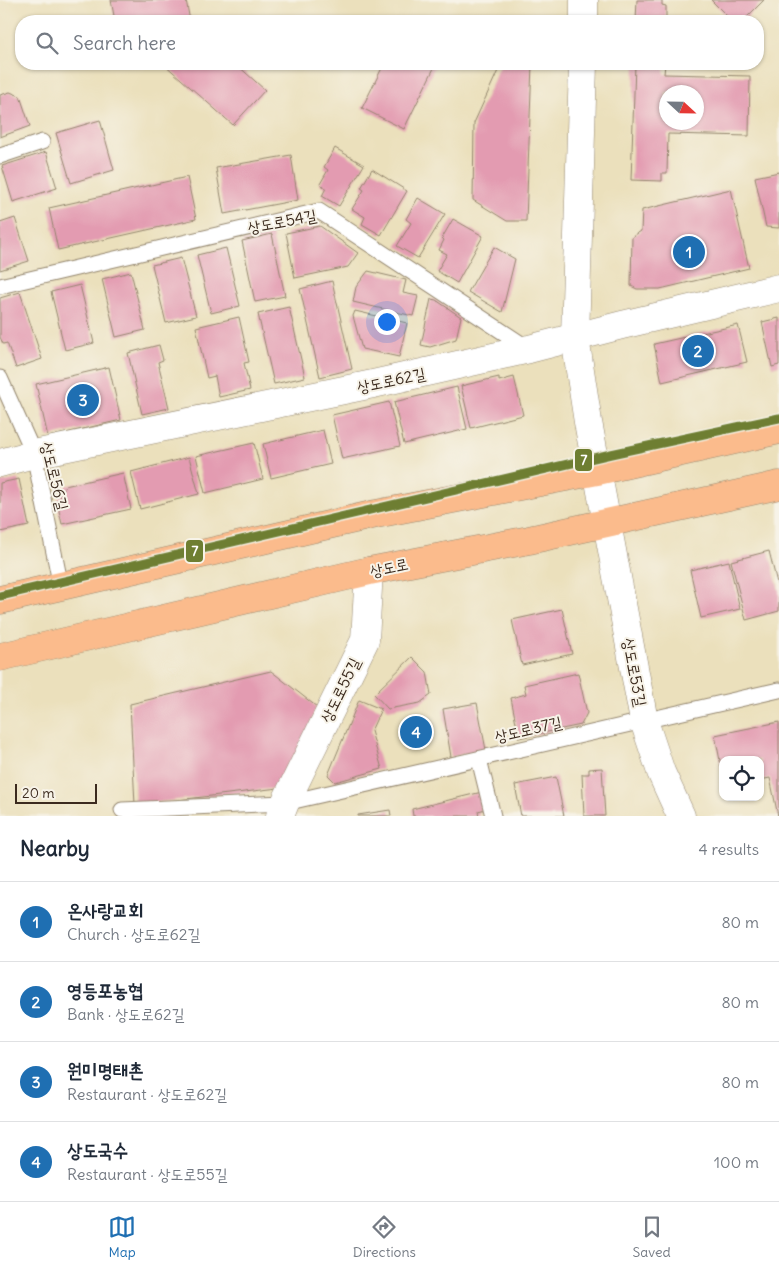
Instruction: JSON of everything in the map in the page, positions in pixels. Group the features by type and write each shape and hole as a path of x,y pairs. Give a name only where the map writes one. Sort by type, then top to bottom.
{"main road":[{"path":"0,600 376,514 597,471 779,430"},
{"name":"상도로","path":"0,657 369,571 529,540 779,485"}],"street":[{"path":"584,0 584,15"},
{"path":"583,70 575,338 597,471 596,524"},
{"name":"상도로62길","path":"0,463 34,454 373,384 529,349 779,288"},
{"name":"상도로53길","path":"596,524 644,721 661,772 681,816"},
{"name":"상도로55길","path":"282,809 365,640 369,571"}],"lane":[{"path":"0,156 42,142"},
{"name":"상도로54길","path":"0,286 320,211 529,349"},
{"name":"상도로56길","path":"0,378 34,454 60,586"},
{"name":"상도로37길","path":"282,809 479,759 779,690"},
{"path":"479,759 493,816"},
{"path":"122,810 282,809"}],"building":[{"path":"111,0 186,0 189,15 114,15"},
{"path":"637,0 662,0 662,5 666,6 666,15 636,15"},
{"path":"711,0 764,0 749,15 726,15"},
{"path":"171,70 243,70 265,90 233,125"},
{"path":"381,70 433,70 404,129 362,108"},
{"path":"498,70 532,70 526,221 507,221 473,200 474,123"},
{"path":"635,70 664,70 664,74 750,76 749,136 668,134 667,173 662,173 662,181 631,180"},
{"path":"10,92 20,96 30,126 0,137 0,95"},
{"path":"100,120 114,170 71,183 56,133"},
{"path":"335,148 364,165 339,206 322,196 326,188 320,184 328,170 324,167"},
{"path":"46,152 57,188 13,202 2,166"},
{"path":"291,155 298,200 224,214 216,168"},
{"path":"372,169 407,191 381,235 362,224 365,217 352,209 364,190 361,188"},
{"path":"779,172 779,228 766,227 755,177"},
{"path":"187,177 196,219 58,250 49,208"},
{"path":"731,189 749,268 660,289 637,289 631,286 632,237 641,231 642,210"},
{"path":"418,198 445,214 418,258 397,246 411,223 406,219"},
{"path":"15,218 29,261 0,270 0,223"},
{"path":"453,219 483,236 457,283 437,271 447,254 439,250 444,240 442,238"},
{"path":"320,226 358,253 348,267 295,278 286,233"},
{"path":"272,234 285,296 255,302 242,241"},
{"path":"494,247 515,259 502,312 468,292"},
{"path":"226,248 240,306 211,313 197,255"},
{"path":"181,258 196,316 166,323 152,265"},
{"path":"368,271 406,280 403,293 418,296 413,316 353,302 356,287"},
{"path":"131,272 145,330 116,337 102,279"},
{"path":"332,281 352,369 320,377 300,289"},
{"path":"80,285 94,343 65,350 51,292"},
{"path":"20,292 42,359 16,368 7,343 3,344 0,337 0,298"},
{"path":"431,299 436,300 461,317 456,339 430,347 421,345"},
{"path":"289,307 305,377 274,384 258,314"},
{"path":"355,311 407,323 399,357 362,349 353,316"},
{"path":"239,317 249,362 244,363 250,390 219,397 215,376 207,378 196,327"},
{"path":"779,318 779,365 772,367 762,322"},
{"path":"738,325 747,362 662,382 654,344"},
{"path":"159,345 163,360 158,362 169,408 142,414 128,353"},
{"path":"109,367 121,420 48,437 36,384"},
{"path":"499,377 499,381 514,377 523,415 471,428 461,386"},
{"path":"457,387 467,429 404,444 394,402"},
{"path":"389,402 400,446 342,459 332,415"},
{"path":"323,430 331,464 271,478 263,444"},
{"path":"254,443 263,479 205,493 196,456"},
{"path":"189,457 199,494 140,509 131,472"},
{"path":"123,473 131,509 62,524 57,502 65,486"},
{"path":"19,479 29,526 0,532 0,483"},
{"path":"769,551 779,591 779,611 746,620 731,561"},
{"path":"729,561 740,609 701,618 690,570"},
{"path":"562,609 572,654 522,665 512,620"},
{"path":"412,657 427,672 431,695 420,703 388,709 374,694"},
{"path":"271,671 317,707 287,787 135,805 130,704"},
{"path":"578,673 587,713 581,725 519,738 511,698 526,694 524,685"},
{"path":"359,700 381,709 371,731 382,769 335,782 328,775"},
{"path":"477,703 486,750 451,757 443,709"},
{"path":"779,722 779,816 770,778 764,779 764,756 719,756 715,735"},
{"path":"602,768 605,816 584,816 582,774 589,774 589,769"},
{"path":"556,777 564,816 521,816 515,785"},
{"path":"482,792 486,809 478,811 479,816 413,816 412,809"},
{"path":"390,810 391,816 358,816 358,815"}],"transit line":[{"name":"7","path":"0,596 611,454 779,418"}],"place":[{"name":"온사랑교회","path":"689,252"},
{"name":"영등포농협","path":"698,351"},
{"name":"원미명태촌","path":"83,400"},
{"name":"상도국수","path":"416,732"}]}
